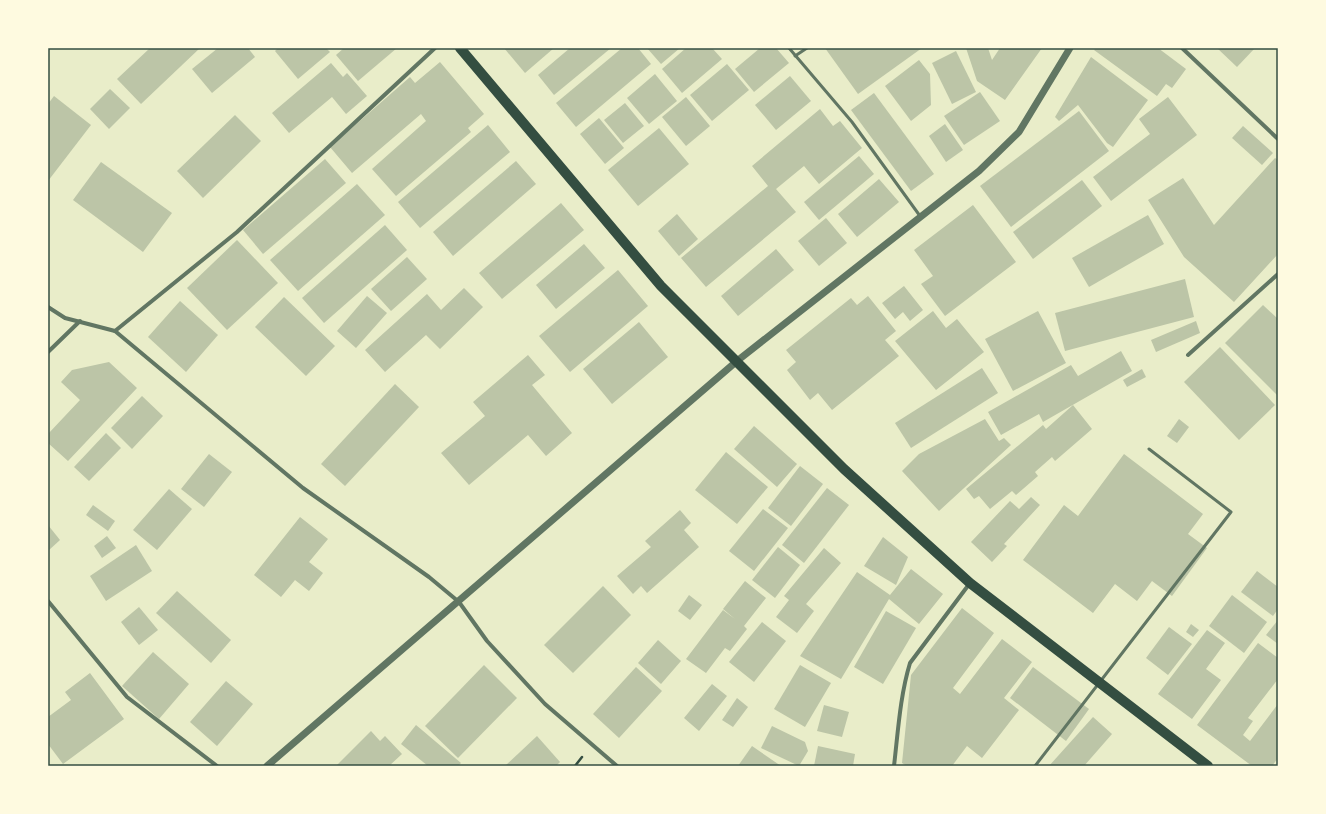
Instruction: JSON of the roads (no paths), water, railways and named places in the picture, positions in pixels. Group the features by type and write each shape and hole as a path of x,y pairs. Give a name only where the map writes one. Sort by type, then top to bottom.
{"main road":[{"path":"460,48 661,286 844,469 970,582 1208,766"}],"street":[{"path":"115,331 237,232 435,48"},
{"path":"267,766 737,362 920,216 979,171 1019,132 1070,48"},
{"path":"1182,48 1278,139"},
{"path":"1188,355 1278,274"},
{"path":"48,307 65,318 115,331 303,488 429,577 459,602 487,641 544,704 617,766"},
{"path":"48,352 80,321"},
{"path":"894,766 899,717 906,676 910,663 970,582"},
{"path":"48,601 127,696 217,766"}],"lane":[{"path":"789,48 852,122 920,216"},
{"path":"795,56 806,48"},
{"path":"1036,766 1231,512 1149,449"}]}
